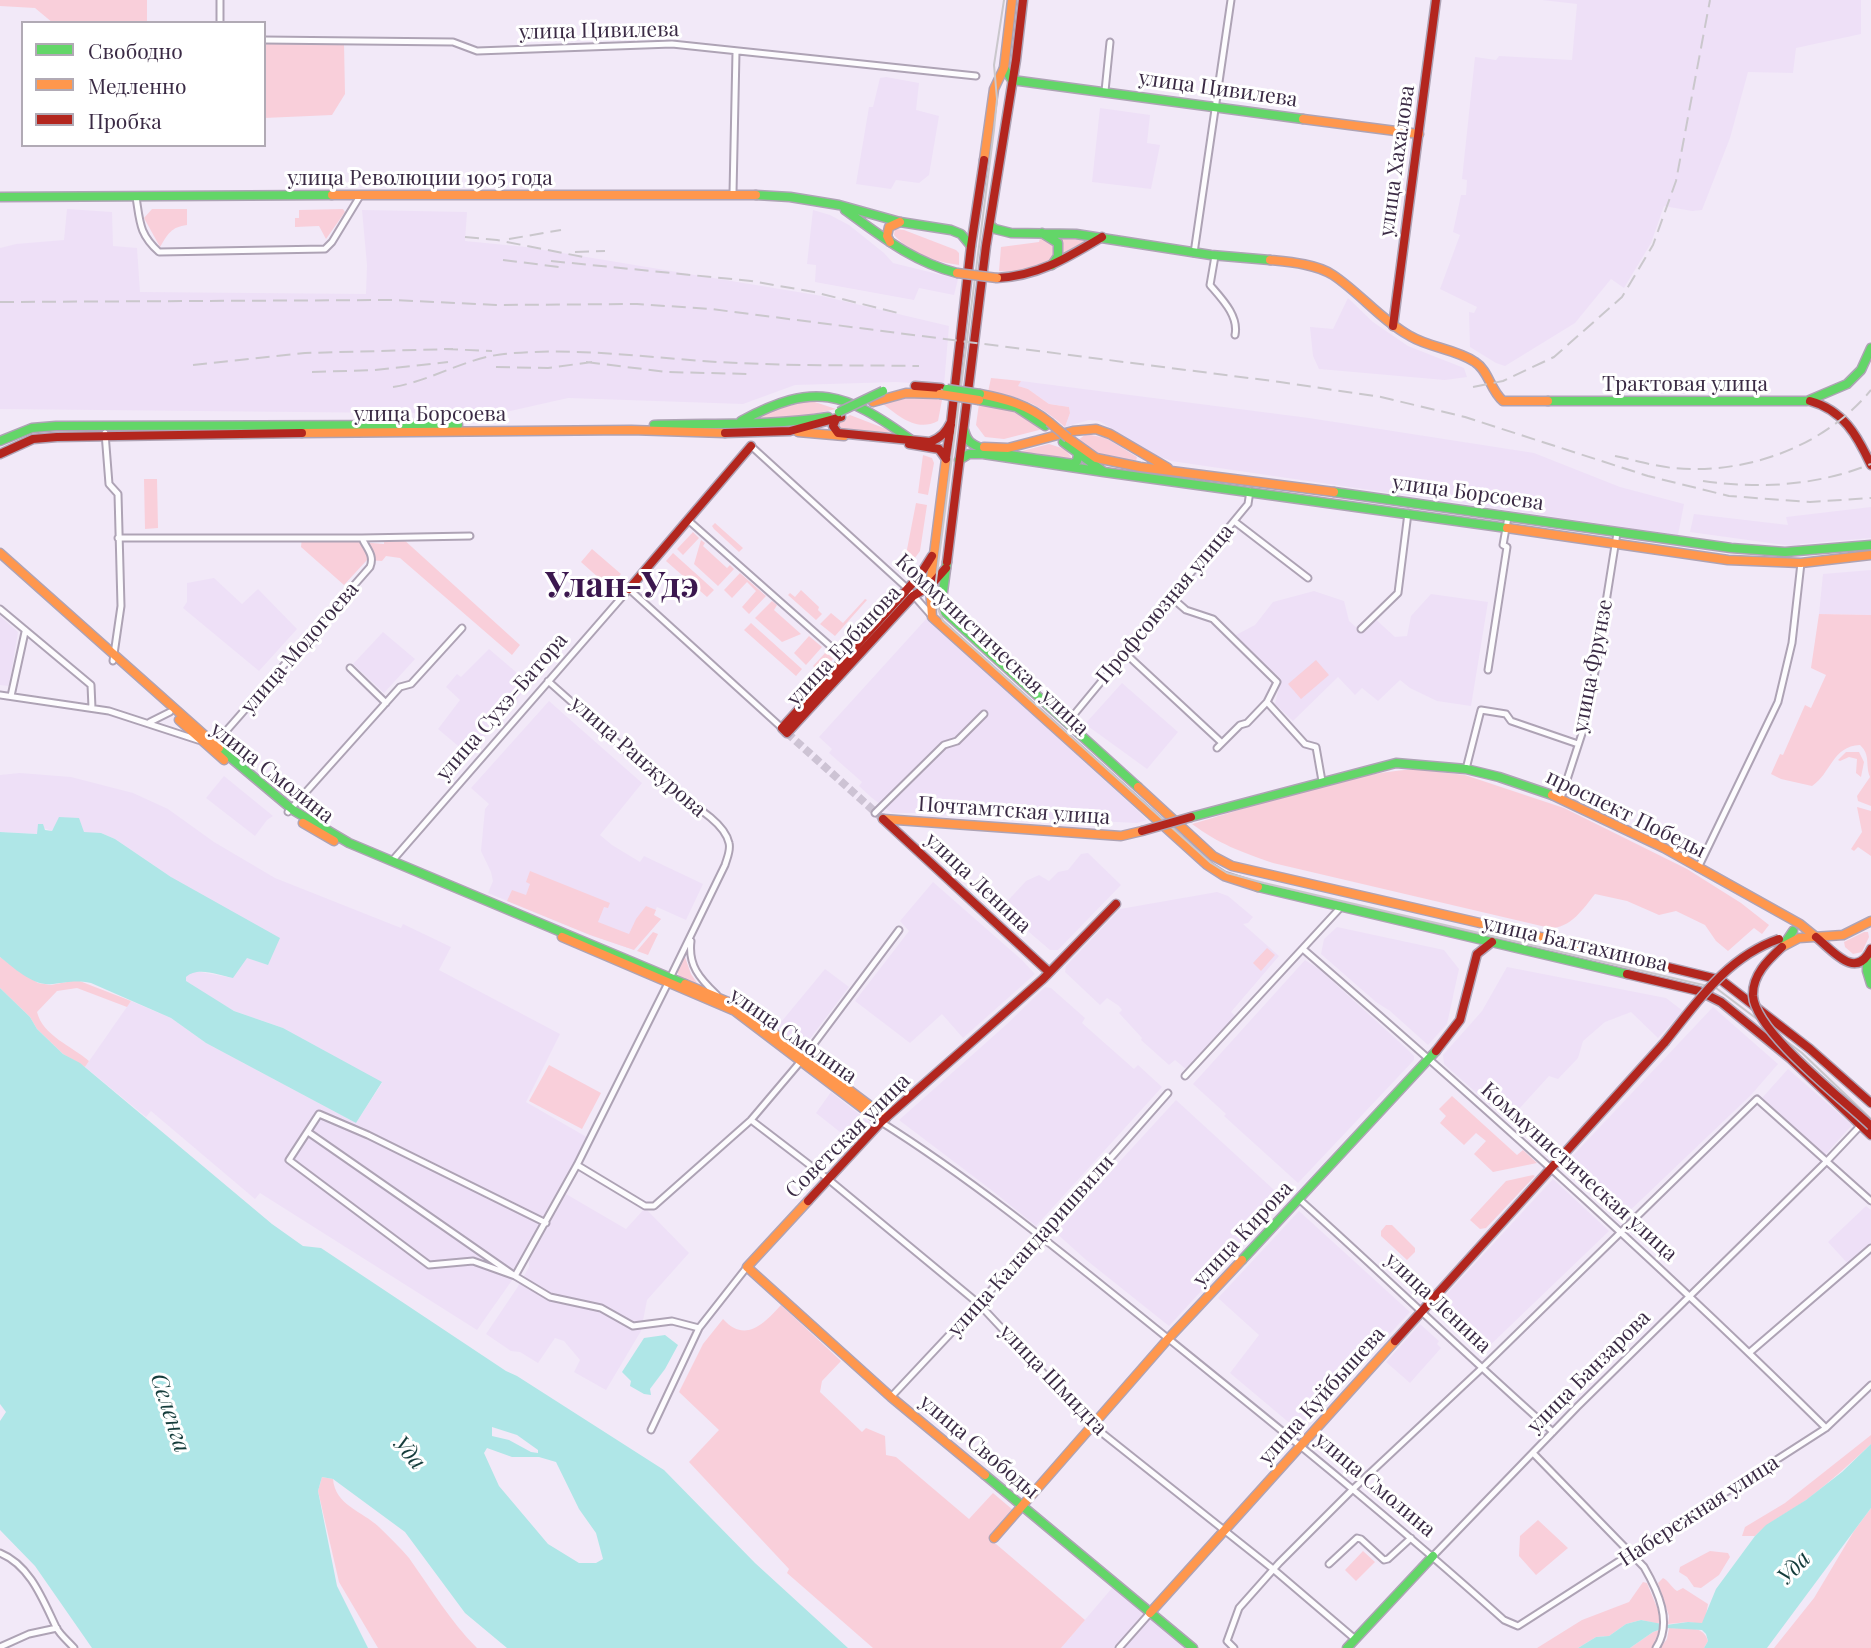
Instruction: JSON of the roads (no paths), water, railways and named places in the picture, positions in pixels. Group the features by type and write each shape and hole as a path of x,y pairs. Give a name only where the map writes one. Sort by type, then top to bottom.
{"main road":[{"path":"1012,0 1004,68 994,89 971,246 951,422 941,439 930,442 838,433 833,426 839,416 883,391 911,386 940,391 980,397 1015,400 1032,408 1066,440"},
{"path":"946,568 986,246 1023,0"},
{"name":"улица Хахалова","path":"1393,326 1436,0"},
{"path":"1004,68 1012,80"},
{"name":"улица Цивилева","path":"1012,80 1419,134"},
{"name":"улица Революции 1905 года","path":"0,197 733,193 789,197 839,205 900,222 957,232 971,246"},
{"name":"улица Революции 1905 года","path":"839,205 925,265 997,278 1029,276 1051,267 1102,237"},
{"path":"890,242 887,236 889,228 900,222"},
{"path":"989,225 999,232"},
{"path":"986,246 991,237 999,232 1055,232 1215,256 1301,264 1332,274 1393,326"},
{"path":"1039,232 1058,243 1058,256 1051,267"},
{"name":"Трактовая улица","path":"1393,326 1419,342 1478,363 1498,397 1503,401 1517,402 1807,401 1840,391 1865,365 1871,348"},
{"name":"улица Борсоева","path":"0,454 33,439 105,436 308,432 791,431 809,429 892,394 940,391"},
{"name":"улица Борсоева","path":"738,422 797,398 825,395 844,401 883,421 908,440"},
{"path":"1807,401 1829,406 1864,447 1871,465"},
{"name":"улица Борсоева","path":"0,441 36,427 705,425 805,422 839,416"},
{"name":"улица Ербанова","path":"784,730 914,592 934,550 951,422"},
{"path":"963,427 967,439 974,445 1073,464 1078,455"},
{"path":"984,447 1008,448 1073,431 1096,429 1172,471"},
{"path":"791,431 892,440 939,449 946,459"},
{"path":"728,432 739,436 751,446"},
{"path":"751,446 752,432"},
{"name":"улица Борсоева","path":"1066,440 1078,455 1104,472"},
{"name":"улица Борсоева","path":"1066,440 1104,461 1617,533 1763,551 1822,550 1871,545"},
{"name":"улица Сухэ-Батора","path":"629,589 751,446"},
{"name":"улица Борсоева","path":"959,460 969,454 983,454 1728,559 1801,563 1871,555"},
{"path":"932,617 930,586 934,550"},
{"path":"0,553 212,747"},
{"name":"улица Смолина","path":"0,558 114,657 201,741 318,833 670,980 735,1011 803,1058 883,1120"},
{"name":"улица Ербанова","path":"914,592 930,586 946,568"},
{"name":"Коммунистическая улица","path":"946,568 942,599 945,612 1213,856 1232,866"},
{"name":"Коммунистическая улица","path":"932,617 1207,865 1224,876"},
{"name":"проспект Победы","path":"1191,817 1322,780 1396,763 1466,769 1561,798 1664,848 1791,919 1816,937"},
{"name":"Почтамтская улица","path":"879,816 1121,836 1191,817"},
{"name":"улица Ленина","path":"879,816 1049,972"},
{"name":"улица Балтахинова","path":"1232,866 1531,934 1721,981 1801,1042 1871,1104"},
{"name":"улица Балтахинова","path":"1224,876 1246,884 1699,991 1721,1002 1791,1059 1871,1135"},
{"name":"Советская улица","path":"747,1268 883,1120 1049,972 1116,904"},
{"path":"1791,919 1794,925 1788,938 1769,958 1758,975 1753,991 1755,1011 1774,1038 1871,1126"},
{"path":"1788,938 1843,935 1871,921"},
{"path":"1860,928 1871,931"},
{"path":"1528,950 1531,934"},
{"path":"1843,935 1838,946 1843,957"},
{"path":"1816,937 1854,965 1861,963 1869,953"},
{"name":"улица Куйбышева","path":"1150,1613 1740,957 1764,943 1788,938"},
{"name":"улица Кирова","path":"994,1538 1168,1339 1300,1200 1456,1028 1477,954 1492,943"},
{"path":"1869,953 1870,980"},
{"path":"670,980 737,1006 803,1058"},
{"name":"улица Свободы","path":"747,1268 891,1396 1193,1648"},
{"name":"улица Банзарова","path":"1348,1648 1433,1556"}],"street":[{"path":"220,0 220,21"},
{"path":"1194,253 1231,0"},
{"name":"улица Цивилева","path":"266,40 453,42 477,51 673,44 976,76"},
{"path":"1105,91 1110,42"},
{"path":"733,193 736,52"},
{"path":"136,197 141,230 146,241 159,252 325,249 332,242 359,196"},
{"path":"1215,256 1210,285 1231,312 1237,326 1235,335"},
{"path":"104,426 109,484 118,494 121,606 114,657"},
{"name":"Коммунистическая улица","path":"751,446 914,592 932,617"},
{"name":"Профсоюзная улица","path":"1067,723 1248,504 1251,481"},
{"path":"1361,629 1398,593 1408,513"},
{"path":"1488,670 1507,547 1503,545 1508,517"},
{"path":"688,520 848,662"},
{"path":"1234,521 1308,578"},
{"name":"улица Фрунзе","path":"1561,798 1588,715 1617,533"},
{"path":"118,538 363,540 470,536"},
{"name":"улица Модогоева","path":"212,747 370,567 370,549 363,540"},
{"path":"1698,868 1778,702 1793,643 1801,563"},
{"path":"629,589 784,730"},
{"name":"улица Сухэ-Батора","path":"391,862 629,589"},
{"path":"914,592 930,599 945,612"},
{"path":"1125,653 1220,745 1268,702 1277,682 1213,619 1186,610 1171,597"},
{"path":"0,609 91,685 92,708"},
{"path":"289,810 400,687 411,684 462,628"},
{"path":"10,696 25,632"},
{"path":"349,668 386,703"},
{"name":"улица Ранжурова","path":"548,681 683,801 694,805 726,834 730,845 727,858 691,934"},
{"path":"0,695 92,708 150,722 201,741"},
{"path":"1268,702 1306,744 1316,747 1322,780"},
{"path":"1466,769 1481,710 1506,714 1511,721 1578,744"},
{"path":"150,722 170,712"},
{"path":"879,816 944,745 957,741 984,714"},
{"path":"1185,1076 1341,907"},
{"path":"577,1165 649,1208 653,1206 751,1120 803,1058 899,930"},
{"path":"515,1276 577,1165 691,934"},
{"path":"691,934 689,956 694,969 719,997"},
{"name":"Коммунистическая улица","path":"1304,949 1622,1233 1826,1428"},
{"name":"улица Каландаришвили","path":"891,1396 1041,1237 1168,1093"},
{"path":"1234,1648 1227,1641 1239,1608 1273,1569 1757,1099 1871,1201"},
{"path":"515,1276 473,1261 429,1265 289,1160 319,1114 368,1135 546,1223"},
{"name":"улица Шмидта","path":"751,1120 828,1179 979,1304 1093,1425 1273,1569 1355,1639"},
{"name":"улица Смолина","path":"883,1120 1041,1237 1353,1489 1504,1619 1518,1626"},
{"name":"улица Банзарова","path":"1433,1556 1553,1432 1861,1125"},
{"path":"308,1132 515,1276 550,1297 601,1308 633,1326 673,1321 699,1328"},
{"name":"улица Ленина","path":"1300,1200 1553,1432"},
{"path":"1749,1353 1871,1248"},
{"name":"Советская улица","path":"651,1430 699,1328 747,1268"},
{"name":"Набережная улица","path":"1518,1626 1826,1428 1871,1385"},
{"path":"1533,1453 1644,1567 1652,1580 1665,1616 1663,1638 1656,1648"},
{"path":"1329,1564 1357,1538 1384,1560 1411,1538"},
{"path":"0,1553 8,1556 23,1569 57,1628 74,1648"},
{"name":"улица Куйбышева","path":"1119,1648 1150,1613"},
{"path":"0,1647 30,1634 57,1628"}],"water":[{"path":"59,817 79,818 84,832 101,833 115,839 171,877 280,938 268,965 247,958 233,978 196,972 186,977 186,981 234,1011 283,1028 382,1082 356,1123 206,1043 171,1018 91,983 39,983 0,957 0,832 37,834 38,824 43,824 45,830 52,831"},
{"path":"0,988 63,1054 80,1063 272,1224 303,1246 321,1248 506,1371 664,1470 755,1563 848,1648 507,1648 465,1613 405,1532 333,1479 322,1477 318,1491 337,1586 368,1648 92,1648 35,1566 0,1530 0,1421 6,1412 0,1404","holes":["492,1427 517,1435 538,1450 538,1453 509,1440 492,1436","487,1448 512,1457 539,1457 556,1462 579,1509 596,1533 603,1559 596,1563 579,1563 548,1544 499,1486 484,1453"]},
{"path":"665,1335 678,1345 650,1389 651,1395 644,1394 630,1386 631,1381 622,1372 644,1338"},
{"name":"Уда","path":"1871,1444 1871,1508 1767,1648 1704,1648 1708,1641 1702,1630 1666,1628 1666,1625 1702,1623 1716,1589 1755,1536 1766,1525 1806,1500 1842,1472"},
{"path":"1641,1620 1662,1624 1661,1629 1630,1648 1578,1648 1596,1637 1609,1636 1626,1624"}],"tunnel":[{"path":"787,733 883,819"}],"tram line":[{"path":"1004,0 994,65 997,99 994,130 936,581 936,604 943,621 1211,863 1227,873 1716,988 1802,1053 1871,1119"}],"railway":[{"path":"1473,387 1503,381 1554,357 1622,297 1653,245 1676,181 1710,0"},
{"path":"509,239 561,230"},
{"path":"465,237 497,240 583,257"},
{"path":"575,252 605,251"},
{"path":"503,260 559,267"},
{"path":"551,261 751,281 814,292 902,314"},
{"path":"0,302 393,300 496,305 637,304 711,309 1381,397 1465,417 1648,476 1729,496 1810,502 1871,498"},
{"path":"444,349 492,351"},
{"path":"193,365 305,353 453,349"},
{"path":"393,387 490,356 533,352 592,353 761,364 919,366"},
{"path":"312,372 375,370 448,362"},
{"path":"586,362 667,372 750,374"},
{"path":"496,367 548,368 592,362"},
{"path":"1615,456 1673,468 1728,467 1755,461 1807,442 1852,410 1871,390"},
{"path":"1703,481 1746,485 1788,484 1830,477 1871,464"}],"district":[{"name":"Улан-Удэ","path":"622,586"}],"water label":[{"name":"Селенга","path":"170,1413"}]}
